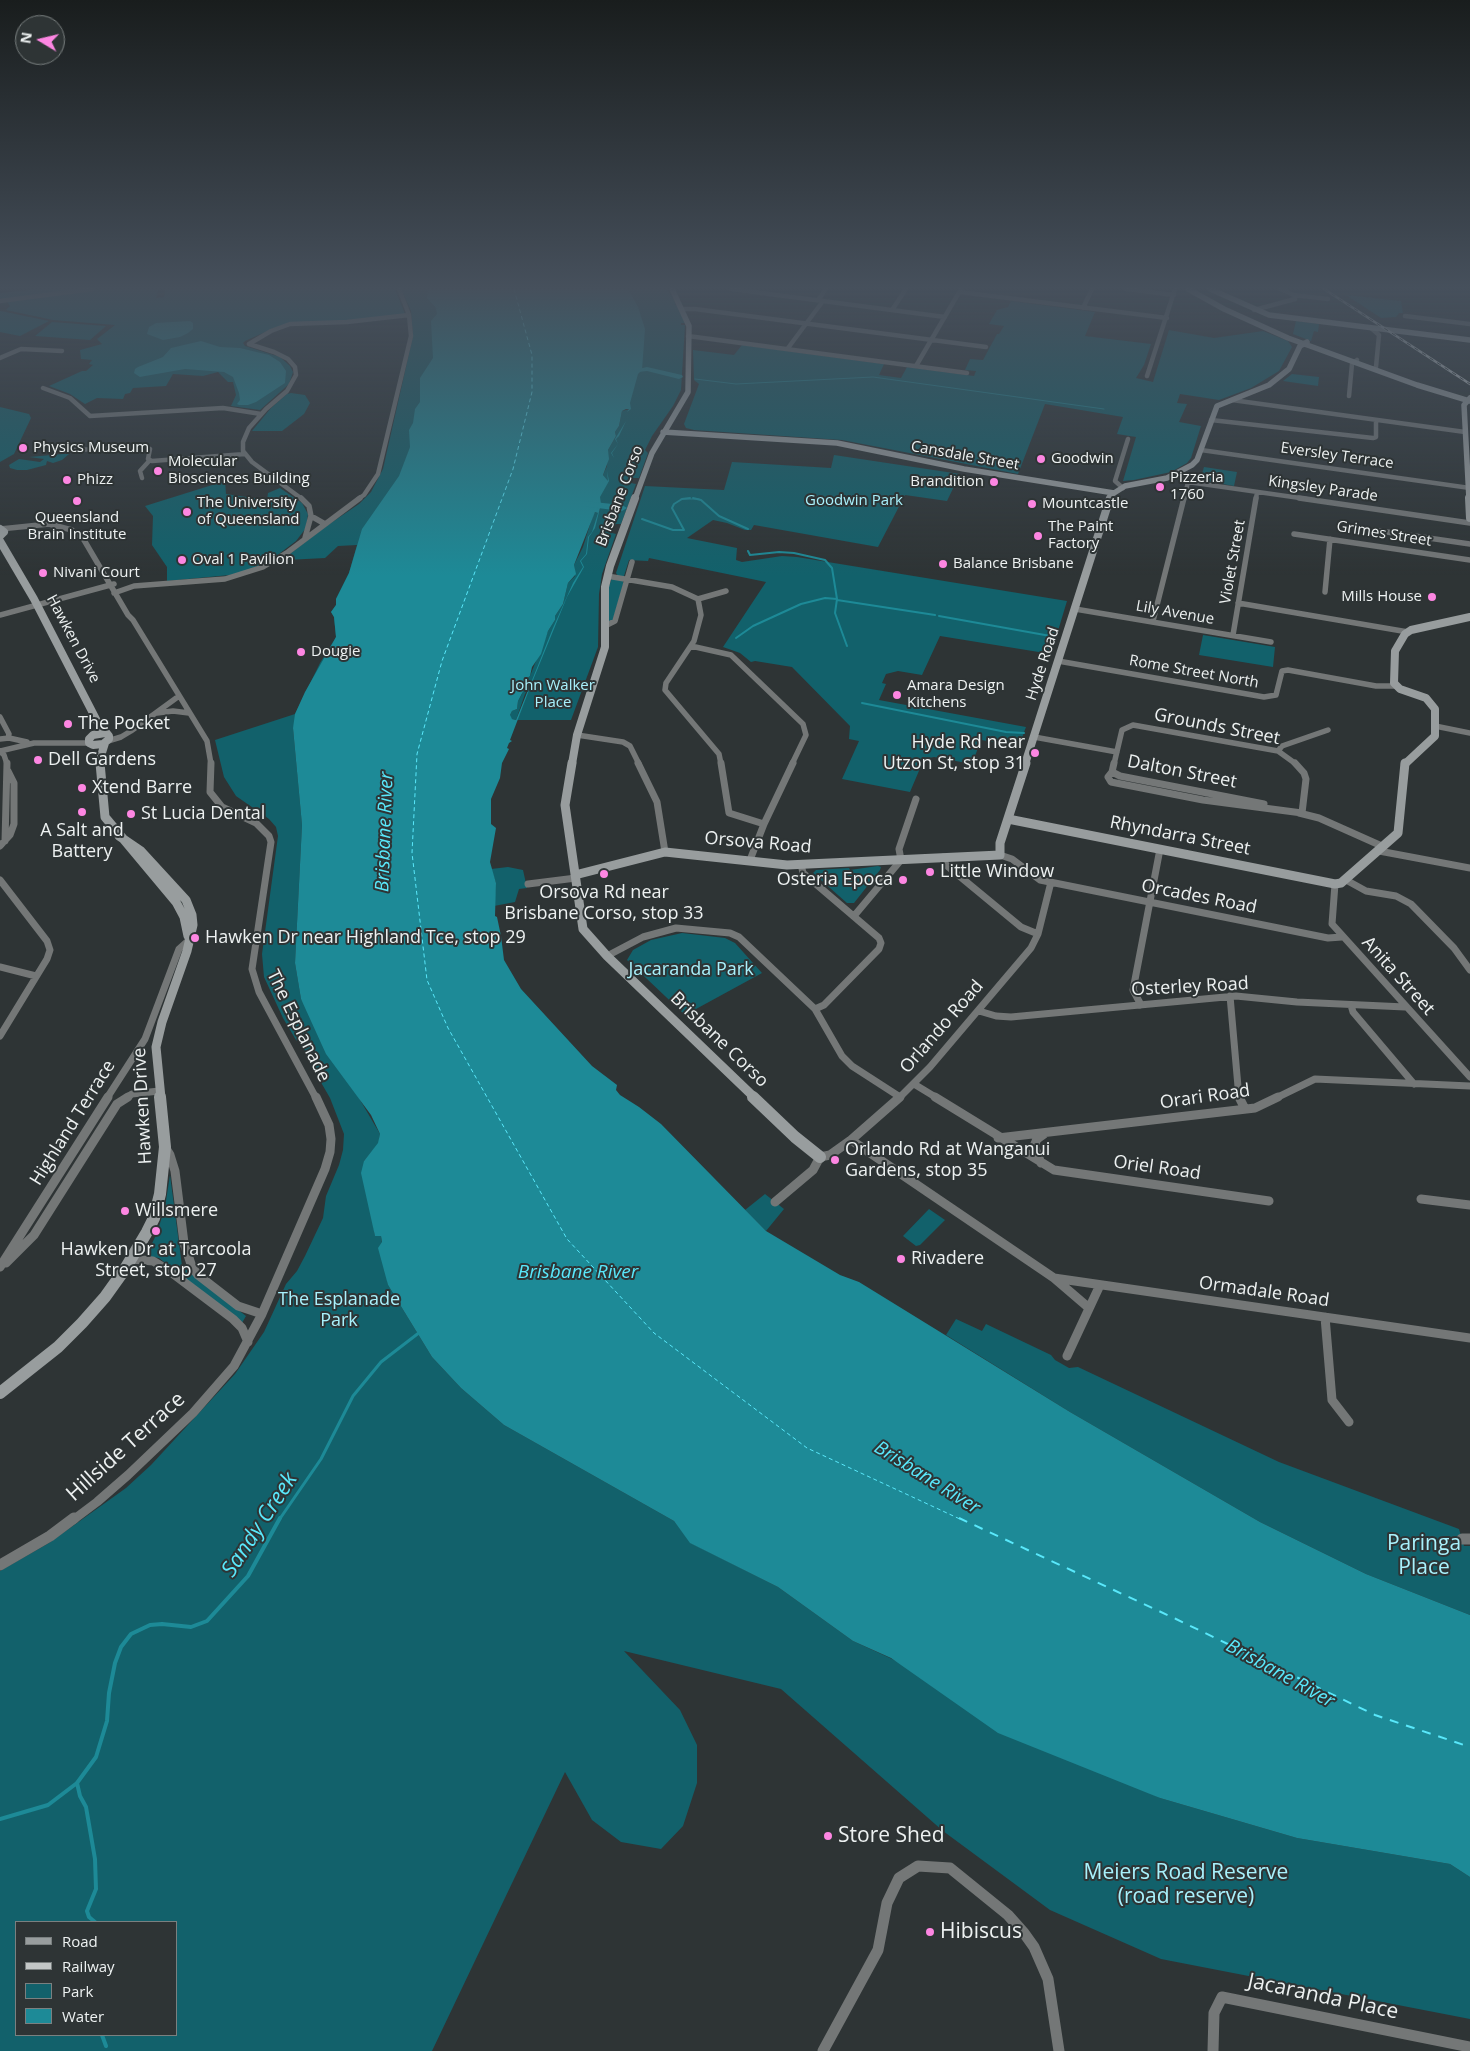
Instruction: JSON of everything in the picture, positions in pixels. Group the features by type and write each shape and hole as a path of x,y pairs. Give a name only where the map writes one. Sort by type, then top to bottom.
{"street":[{"path":"291,385 261,414 246,434 242,447 245,454 300,497 308,506 311,516 305,538"},
{"path":"117,592 140,587 235,577 274,562 326,524 364,495 372,486 378,474 399,385"},
{"name":"Brisbane Corso","path":"688,385 688,392 683,402 663,432 652,453 607,576 605,587 605,648 577,734 565,805 584,928 587,936 607,956 795,1136 820,1157"},
{"path":"1114,493 1123,488 1175,475 1192,465 1201,450 1217,406 1269,385"},
{"path":"1348,396 1350,385"},
{"path":"1426,385 1469,399 1464,405 1470,518"},
{"path":"43,388 70,398 90,416 223,408 261,414"},
{"path":"1232,400 1465,432"},
{"path":"1211,420 1373,438 1376,437 1376,420"},
{"name":"Cansdale Street","path":"663,432 837,444 964,470 1114,493"},
{"path":"1123,488 1115,481 1128,439"},
{"path":"74,450 146,447 150,449 148,459 150,460"},
{"name":"Eversley Terrace","path":"1201,450 1469,488"},
{"path":"142,478 140,471 150,460 245,454"},
{"name":"Kingsley Parade","path":"1175,475 1188,482 1470,523"},
{"path":"1153,621 1188,482"},
{"name":"Violet Street","path":"1233,635 1258,492"},
{"name":"Hyde Road","path":"1000,854 1000,843 1108,501 1114,493"},
{"path":"311,516 326,524"},
{"name":"The Esplanade","path":"1,535 17,526 49,524 72,530 84,540 117,592 128,615 131,616 206,739 210,749 210,792 222,806 256,823 269,836 270,842 252,969 259,992 324,1112 329,1125 331,1139 330,1152 325,1169 253,1332"},
{"path":"1380,531 1470,544"},
{"name":"Grimes Street","path":"1294,534 1470,560"},
{"name":"Hawken Drive","path":"1,535 107,738 100,759"},
{"path":"1324,592 1330,539"},
{"name":"Brisbane Corso","path":"605,626 615,622 632,562"},
{"path":"607,576 672,587 698,599 726,591"},
{"path":"0,615 112,585"},
{"path":"698,599 701,615 691,646 666,683 665,690 719,754 729,813 764,824"},
{"path":"1238,603 1408,632 1470,617"},
{"name":"Lily Avenue","path":"1075,609 1271,642"},
{"path":"1335,884 1346,880 1398,833 1405,762 1434,739 1435,726 1432,702 1396,686 1392,680 1394,654 1408,632"},
{"path":"691,646 731,655 803,724 806,730 806,735 764,824 750,860"},
{"name":"Rome Street North","path":"1058,661 1264,697 1276,695 1282,671 1288,670 1376,686 1396,686"},
{"path":"3,844 11,834 15,819 14,783 4,754 0,751 34,743 120,737 179,696"},
{"path":"152,715 173,711 189,713"},
{"path":"0,717 13,743 8,767"},
{"path":"91,740 97,721"},
{"name":"Grounds Street","path":"1112,772 1122,730 1132,726 1278,751 1295,763 1304,773 1306,779 1302,813"},
{"path":"1435,726 1470,733"},
{"path":"0,739 6,730"},
{"path":"1278,751 1282,746 1328,730"},
{"path":"577,734 623,742 630,746 657,802 665,852"},
{"path":"1034,737 1117,752"},
{"path":"0,739 34,743"},
{"name":"Hawken Drive","path":"0,1392 28,1373 82,1323 110,1291 150,1227 156,1211 163,1180 165,1147 156,1060 157,1039 189,940 193,922 192,912 186,900 140,850 119,836 108,822 104,813 100,759 91,740"},
{"name":"Dalton Street","path":"1112,772 1108,777 1114,783 1203,800 1302,813 1329,822 1381,849 1470,868"},
{"path":"854,916 901,860 899,850 916,799"},
{"name":"Rhyndarra Street","path":"1008,819 1335,884"},
{"path":"1141,1004 1133,990 1160,849"},
{"name":"Orsova Road","path":"528,884 576,876 665,852 801,864 1000,854"},
{"path":"1000,854 1012,859 1035,878 1051,882"},
{"path":"943,857 946,866 1021,927 1038,934"},
{"path":"801,864 803,873 879,938 881,943 879,949 824,1005 815,1009"},
{"path":"0,880 49,945 48,956 0,1036"},
{"path":"1346,880 1366,891 1396,896 1411,904 1454,948 1470,970"},
{"name":"Orcades Road","path":"1051,882 1328,938 1342,936"},
{"name":"Orlando Road","path":"775,1202 813,1170 820,1157 827,1156 851,1140 900,1098 979,1011 1025,957 1038,934 1051,882"},
{"name":"Anita Street","path":"1335,884 1332,924 1470,1078"},
{"path":"607,956 643,937 676,928 730,933 738,938 815,1009 842,1056 852,1066 900,1098"},
{"name":"Highland Terrace","path":"0,1268 145,1039 179,947 189,940"},
{"path":"0,967 36,976"},
{"path":"1230,996 1239,1098 1246,1110"},
{"name":"Osterley Road","path":"979,1011 996,1016 1011,1017 1230,996 1405,1007"},
{"path":"1351,1005 1353,1012 1414,1084"},
{"name":"Orari Road","path":"998,1138 1246,1110 1255,1108 1315,1079 1470,1086"},
{"name":"Oriel Road","path":"914,1084 998,1138 1054,1170 1269,1201"},
{"name":"Highland Terrace","path":"0,1268 34,1235 117,1104 132,1094 159,1091"},
{"path":"1041,1164 1034,1146 1037,1139 1046,1132"},
{"name":"Ormadale Road","path":"851,1140 1054,1278 1089,1308"},
{"path":"165,1147 170,1155 175,1171 184,1243 192,1267 198,1275 238,1306 262,1314"},
{"path":"1421,1199 1470,1206"},
{"path":"131,1260 153,1262 168,1270 242,1328 248,1342"},
{"name":"Ormadale Road","path":"1054,1278 1470,1338"},
{"path":"1067,1356 1100,1285"},
{"path":"1325,1317 1332,1400 1349,1422"},
{"name":"Hillside Terrace","path":"0,1565 73,1520 128,1475 215,1390 234,1366 253,1332"},
{"path":"823,2051 878,1950 887,1903 899,1878 918,1866 924,1866 950,1868 1008,1915 1029,1940 1048,1979 1059,2051"},
{"name":"Jacaranda Place","path":"1213,2051 1214,2014 1222,1997 1470,2047"}],"green space":[{"path":"167,385 133,388 130,393 125,394 123,399 97,398 85,404 70,394 49,386"},
{"path":"234,385 288,385 260,410 231,406 236,395"},
{"path":"402,385 433,385 345,625 293,728 302,825 295,963 301,999 380,1134 379,1143 364,1161 375,1236 381,1236 388,1285 432,1357 461,1388 504,1425 674,1521 691,1543 778,1587 853,1641 890,1658 1160,1798 1297,1838 1450,1864 1470,1877 1470,2019 1161,1959 1050,1910 943,1831 781,1689 624,1651 680,1710 697,1745 697,1783 683,1826 661,1849 621,1842 592,1820 565,1772 432,2051 0,2051 0,1571 49,1543 126,1488 151,1465 235,1374 264,1332 286,1284 297,1271 305,1256 323,1218 326,1196 343,1150 344,1134 330,1098 311,1065 302,1044 296,1040 283,1018 264,977 262,954 278,836 276,827 269,819 236,796 224,777 215,740 295,714 320,663 336,637 334,617 331,612 336,605 336,599 349,573 357,545 338,546 325,558 286,560 286,557 359,504 371,492 383,469"},
{"name":"John Walker Place","path":"628,385 681,385 681,390 673,406 652,436 645,450 648,453 639,478 633,478 631,483 636,484 621,524 616,524 612,533 616,534 602,574 599,594 598,647 571,720 517,720 530,686 525,694 516,720 510,718 512,711 517,709 525,680 530,676 548,631 563,604 568,583 575,576 574,565 583,547 593,515 595,512 599,513 600,504 594,503 598,488 603,482 608,482 603,475 607,466 608,450 616,436 615,432 619,426 622,411 630,409"},
{"path":"699,385 1256,385 1219,400 1180,394 1177,403 1187,404 1179,422 1201,426 1191,458 1187,463 1171,472 1123,481 1136,437 1117,434 1123,417 1045,404 1018,474 842,440 694,430 686,428 684,424"},
{"path":"287,394 305,395 310,403 304,414 282,431 252,431 271,408"},
{"path":"0,407 29,414 31,418 14,454 0,462"},
{"path":"69,454 62,460 53,463 47,461 46,465 27,470 17,470 10,468 9,465 19,459 40,462 44,459 29,457"},
{"name":"Goodwin Park","path":"834,455 960,474 947,501 905,495 878,547 754,525 751,530 745,530 713,520 687,538 737,548 736,560 742,562 782,556 797,557 1067,601 1051,654 940,636 922,675 898,671 886,674 882,683 886,684 879,700 1026,727 1019,746 981,740 972,764 934,757 924,759 910,792 842,779 859,741 849,739 850,726 792,667 751,662 740,653 723,647 766,582 649,558 648,561 629,560 624,576 618,576 616,573 645,486 724,490 732,462 831,468"},
{"path":"1204,467 1237,472 1234,486 1200,480"},
{"path":"225,481 226,494 267,500 268,493 280,488 302,503 308,514 306,528 296,541 271,560 249,570 230,575 167,581 167,567 152,545 153,516 145,506"},
{"path":"612,578 623,580 623,585 613,620 610,622 608,621 609,586"},
{"path":"1203,635 1275,647 1273,667 1199,655"},
{"path":"508,867 523,870 527,888 519,889 515,902 494,906 496,883 491,869"},
{"path":"881,867 880,870 854,903 847,903 813,873 816,870 849,868 850,870"},
{"name":"Jacaranda Park","path":"682,933 725,938 735,943 762,973 685,1015 627,960 633,950 651,940"},
{"path":"170,1175 182,1266 246,1316 242,1323 159,1258 146,1256 157,1233 165,1207"},
{"path":"765,1194 784,1209 766,1231 745,1210"},
{"path":"929,1209 945,1220 920,1245 916,1246 903,1236"},
{"name":"Paringa Place","path":"956,1319 982,1331 986,1324 1051,1355 1055,1360 1069,1368 1078,1367 1279,1462 1459,1529 1464,1546 1470,1546 1470,1615 1366,1574 1260,1522 1070,1412 946,1335"}],"water":[{"path":"236,385 282,385 248,405 237,404 240,400"},
{"name":"Brisbane River","path":"420,385 635,385 630,403 631,409 627,412 629,409 622,411 619,426 615,432 616,436 608,450 609,459 603,475 608,481 607,471 609,481 600,497 601,504 595,528 589,537 587,554 581,561 584,567 567,597 531,685 510,740 512,741 507,748 509,749 502,763 500,778 491,799 491,824 496,828 490,862 496,883 495,916 497,917 501,936 504,960 521,989 592,1066 617,1085 616,1090 620,1095 661,1124 766,1231 840,1275 859,1282 1070,1412 1260,1522 1366,1574 1470,1615 1470,1877 1450,1864 1297,1838 1160,1798 998,1733 891,1658 853,1641 778,1587 690,1543 674,1521 504,1425 461,1388 432,1357 388,1285 378,1248 382,1242 381,1236 375,1236 361,1173 364,1161 378,1143 380,1134 371,1115 326,1054 301,999 295,963 302,825 293,728 295,714 305,692 336,637 334,617 331,612 336,605 336,599 349,573 362,529 399,476 410,447 409,430 413,423 415,409 420,402","holes":["595,512 598,513 592,532 588,537 586,554 580,561 583,567 573,583 553,628 516,720 512,719 510,715 512,711 517,709 518,701 527,684 525,680 530,676 532,667 541,654 548,631 563,604 568,583 576,574 574,565"]},
{"path":"626,421 619,436 616,439 618,444 615,439"}],"waterway":[{"path":"929,385 1104,409"},
{"path":"682,499 690,498"},
{"path":"693,498 697,499"},
{"path":"642,519 673,530 684,530 672,508 674,504 682,499"},
{"path":"682,499 697,499"},
{"path":"697,499 701,500 719,516 748,529"},
{"path":"584,504 622,508"},
{"path":"748,551 750,555 779,552 794,553 825,560 832,568 837,599"},
{"path":"736,638 753,626 801,604 825,598 837,599"},
{"path":"837,599 835,613 847,646"},
{"path":"837,600 935,615"},
{"path":"939,616 1056,637"},
{"path":"862,703 1006,732 1024,733"},
{"name":"Sandy Creek","path":"279,1520 321,1459 353,1396 381,1362 420,1332"},
{"name":"Sandy Creek","path":"77,1783 96,1757 107,1721 109,1693 115,1663 121,1647 131,1634 150,1625 162,1624 191,1627 207,1621 248,1576 280,1518"},
{"name":"Sandy Creek","path":"0,1819 48,1805 77,1783"},
{"path":"77,1783 80,1796 86,1807 95,1859 96,1889 87,1911 89,1917 94,1921"},
{"path":"102,2036 106,2046"}],"ferry route":[{"path":"532,385 532,392 513,469 442,661 417,754 412,853 427,980 448,1028 567,1239 654,1333 807,1448 962,1520"},
{"path":"959,1518 1176,1619 1375,1715 1470,1747"}],"place":[{"name":"Physics Museum","path":"23,448"},
{"name":"Goodwin","path":"1041,459"},
{"name":"Molecular Biosciences Building","path":"158,471"},
{"name":"Phizz","path":"67,480"},
{"name":"Brandition","path":"994,482"},
{"name":"Pizzeria 1760","path":"1160,487"},
{"name":"Queensland Brain Institute","path":"77,501"},
{"name":"Mountcastle","path":"1032,504"},
{"name":"The University of Queensland","path":"187,512"},
{"name":"The Paint Factory","path":"1038,536"},
{"name":"Oval 1 Pavilion","path":"182,560"},
{"name":"Balance Brisbane","path":"943,564"},
{"name":"Nivani Court","path":"43,573"},
{"name":"Mills House","path":"1432,597"},
{"name":"Dougie","path":"301,652"},
{"name":"Amara Design Kitchens","path":"897,695"},
{"name":"The Pocket","path":"68,724"},
{"name":"Hyde Rd near Utzon St, stop 31","path":"1035,753"},
{"name":"Dell Gardens","path":"38,760"},
{"name":"Xtend Barre","path":"82,788"},
{"name":"A Salt and Battery","path":"82,812"},
{"name":"St Lucia Dental","path":"131,814"},
{"name":"Little Window","path":"930,872"},
{"name":"Orsova Rd near Brisbane Corso, stop 33","path":"604,874"},
{"name":"Osteria Epoca","path":"903,880"},
{"name":"Hawken Dr near Highland Tce, stop 29","path":"195,938"},
{"name":"Orlando Rd at Wanganui Gardens, stop 35","path":"835,1160"},
{"name":"Willsmere","path":"125,1211"},
{"name":"Hawken Dr at Tarcoola Street, stop 27","path":"156,1231"},
{"name":"Rivadere","path":"901,1259"},
{"name":"Store Shed","path":"828,1836"},
{"name":"Hibiscus","path":"930,1932"}],"park label":[{"name":"The Esplanade Park","path":"339,1310"},
{"name":"Meiers Road Reserve (road reserve)","path":"1186,1885"}]}
